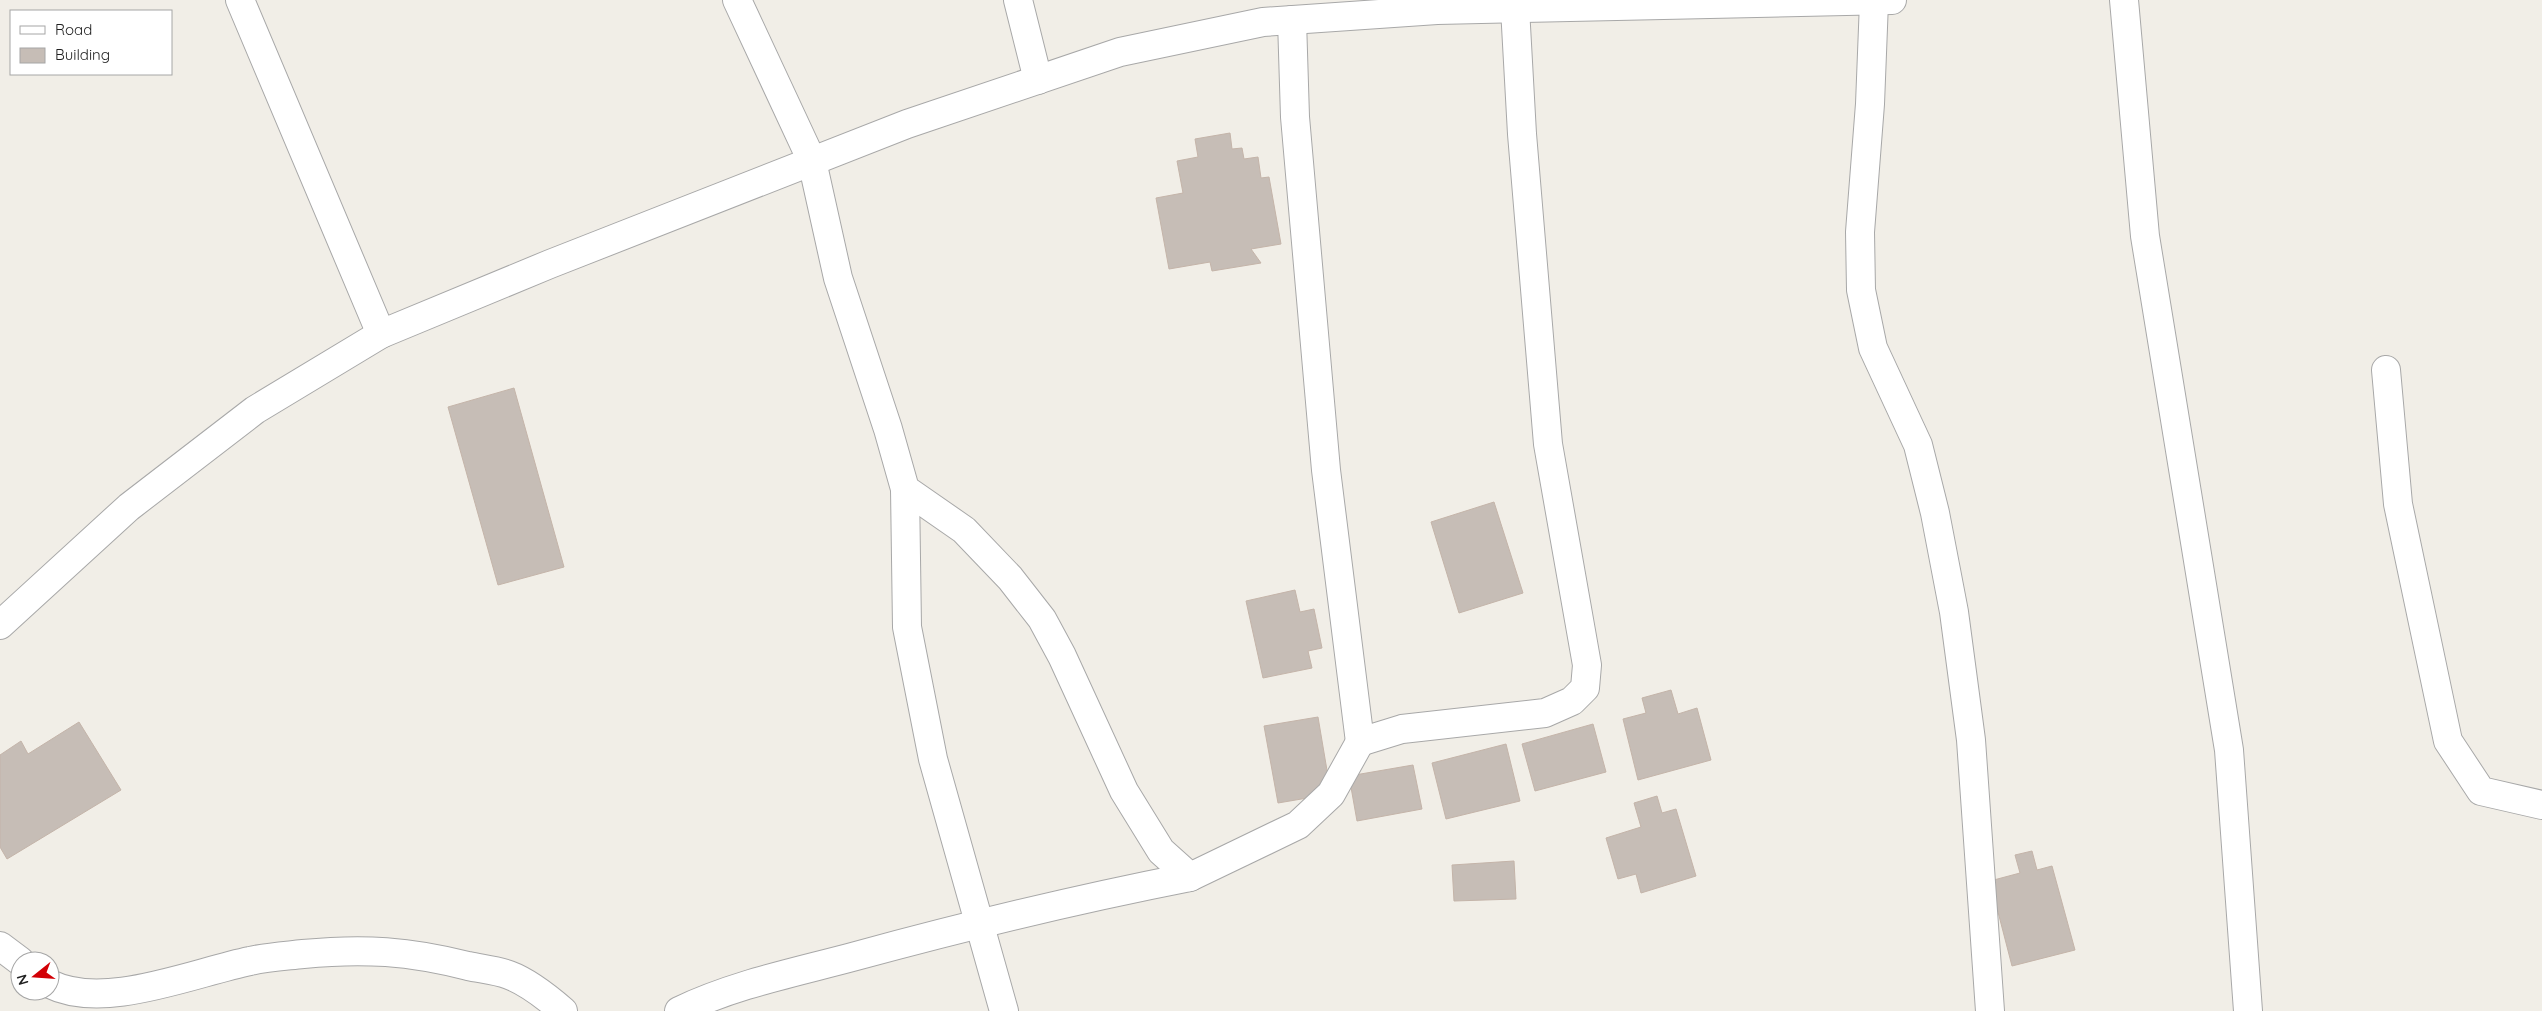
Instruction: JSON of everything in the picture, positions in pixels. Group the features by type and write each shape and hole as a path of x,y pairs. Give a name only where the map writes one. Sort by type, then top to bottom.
{"street":[{"path":"240,0 381,334"},
{"path":"737,0 812,161 838,278 888,428 905,489 907,627 934,759 1004,1011"},
{"path":"1018,0 1038,80"},
{"path":"2124,0 2145,236 2228,750 2248,1011"},
{"path":"0,625 129,506 247,416 381,334 907,124 1120,52 1264,22 1292,20 1349,8 1437,10 1639,3 1866,1 1860,232 1861,290 1873,348 1918,445 1935,513 1954,612 1971,740 1990,1011"},
{"path":"1360,742 1402,729 1545,713 1572,701 1585,688 1587,665 1548,444 1522,134 1515,8"},
{"path":"679,1011 725,992 923,938 1090,897 1190,877 1298,825 1331,794 1360,742 1326,470 1294,117 1292,20"},
{"path":"2386,370 2398,504 2448,741 2466,772 2481,791 2542,805"},
{"path":"905,489 964,530 1010,578 1042,619 1062,656 1124,791 1160,851 1190,877"},
{"path":"0,946 10,954"},
{"path":"60,989 82,1000 103,1000 126,997 168,986 250,961 344,951 390,951 434,957 510,976 563,1011"}],"building":[{"path":"1230,133 1232,149 1242,148 1244,159 1258,157 1261,178 1269,177 1281,244 1251,249 1261,263 1212,271 1210,262 1169,269 1156,198 1183,193 1177,161 1198,157 1195,139"},
{"path":"514,388 564,567 498,585 448,407"},
{"path":"1494,502 1523,593 1459,613 1431,522"},
{"path":"1295,590 1300,612 1314,609 1322,648 1308,651 1312,668 1263,678 1246,601"},
{"path":"1671,690 1678,714 1697,708 1711,760 1638,780 1623,719 1646,713 1642,698"},
{"path":"1318,717 1331,794 1278,803 1264,726"},
{"path":"79,722 121,790 7,859 0,847 0,755 21,741 28,754"},
{"path":"1593,724 1606,772 1535,791 1522,744"},
{"path":"1506,744 1520,801 1446,819 1432,763"},
{"path":"1413,765 1422,809 1357,821 1349,776"},
{"path":"1657,796 1662,813 1676,809 1696,876 1641,893 1636,874 1618,879 1606,838 1641,827 1634,803"},
{"path":"2032,851 2037,870 2052,866 2075,950 2012,966 1990,881 2020,873 2015,855"},
{"path":"1514,861 1516,899 1454,901 1452,865"}]}
